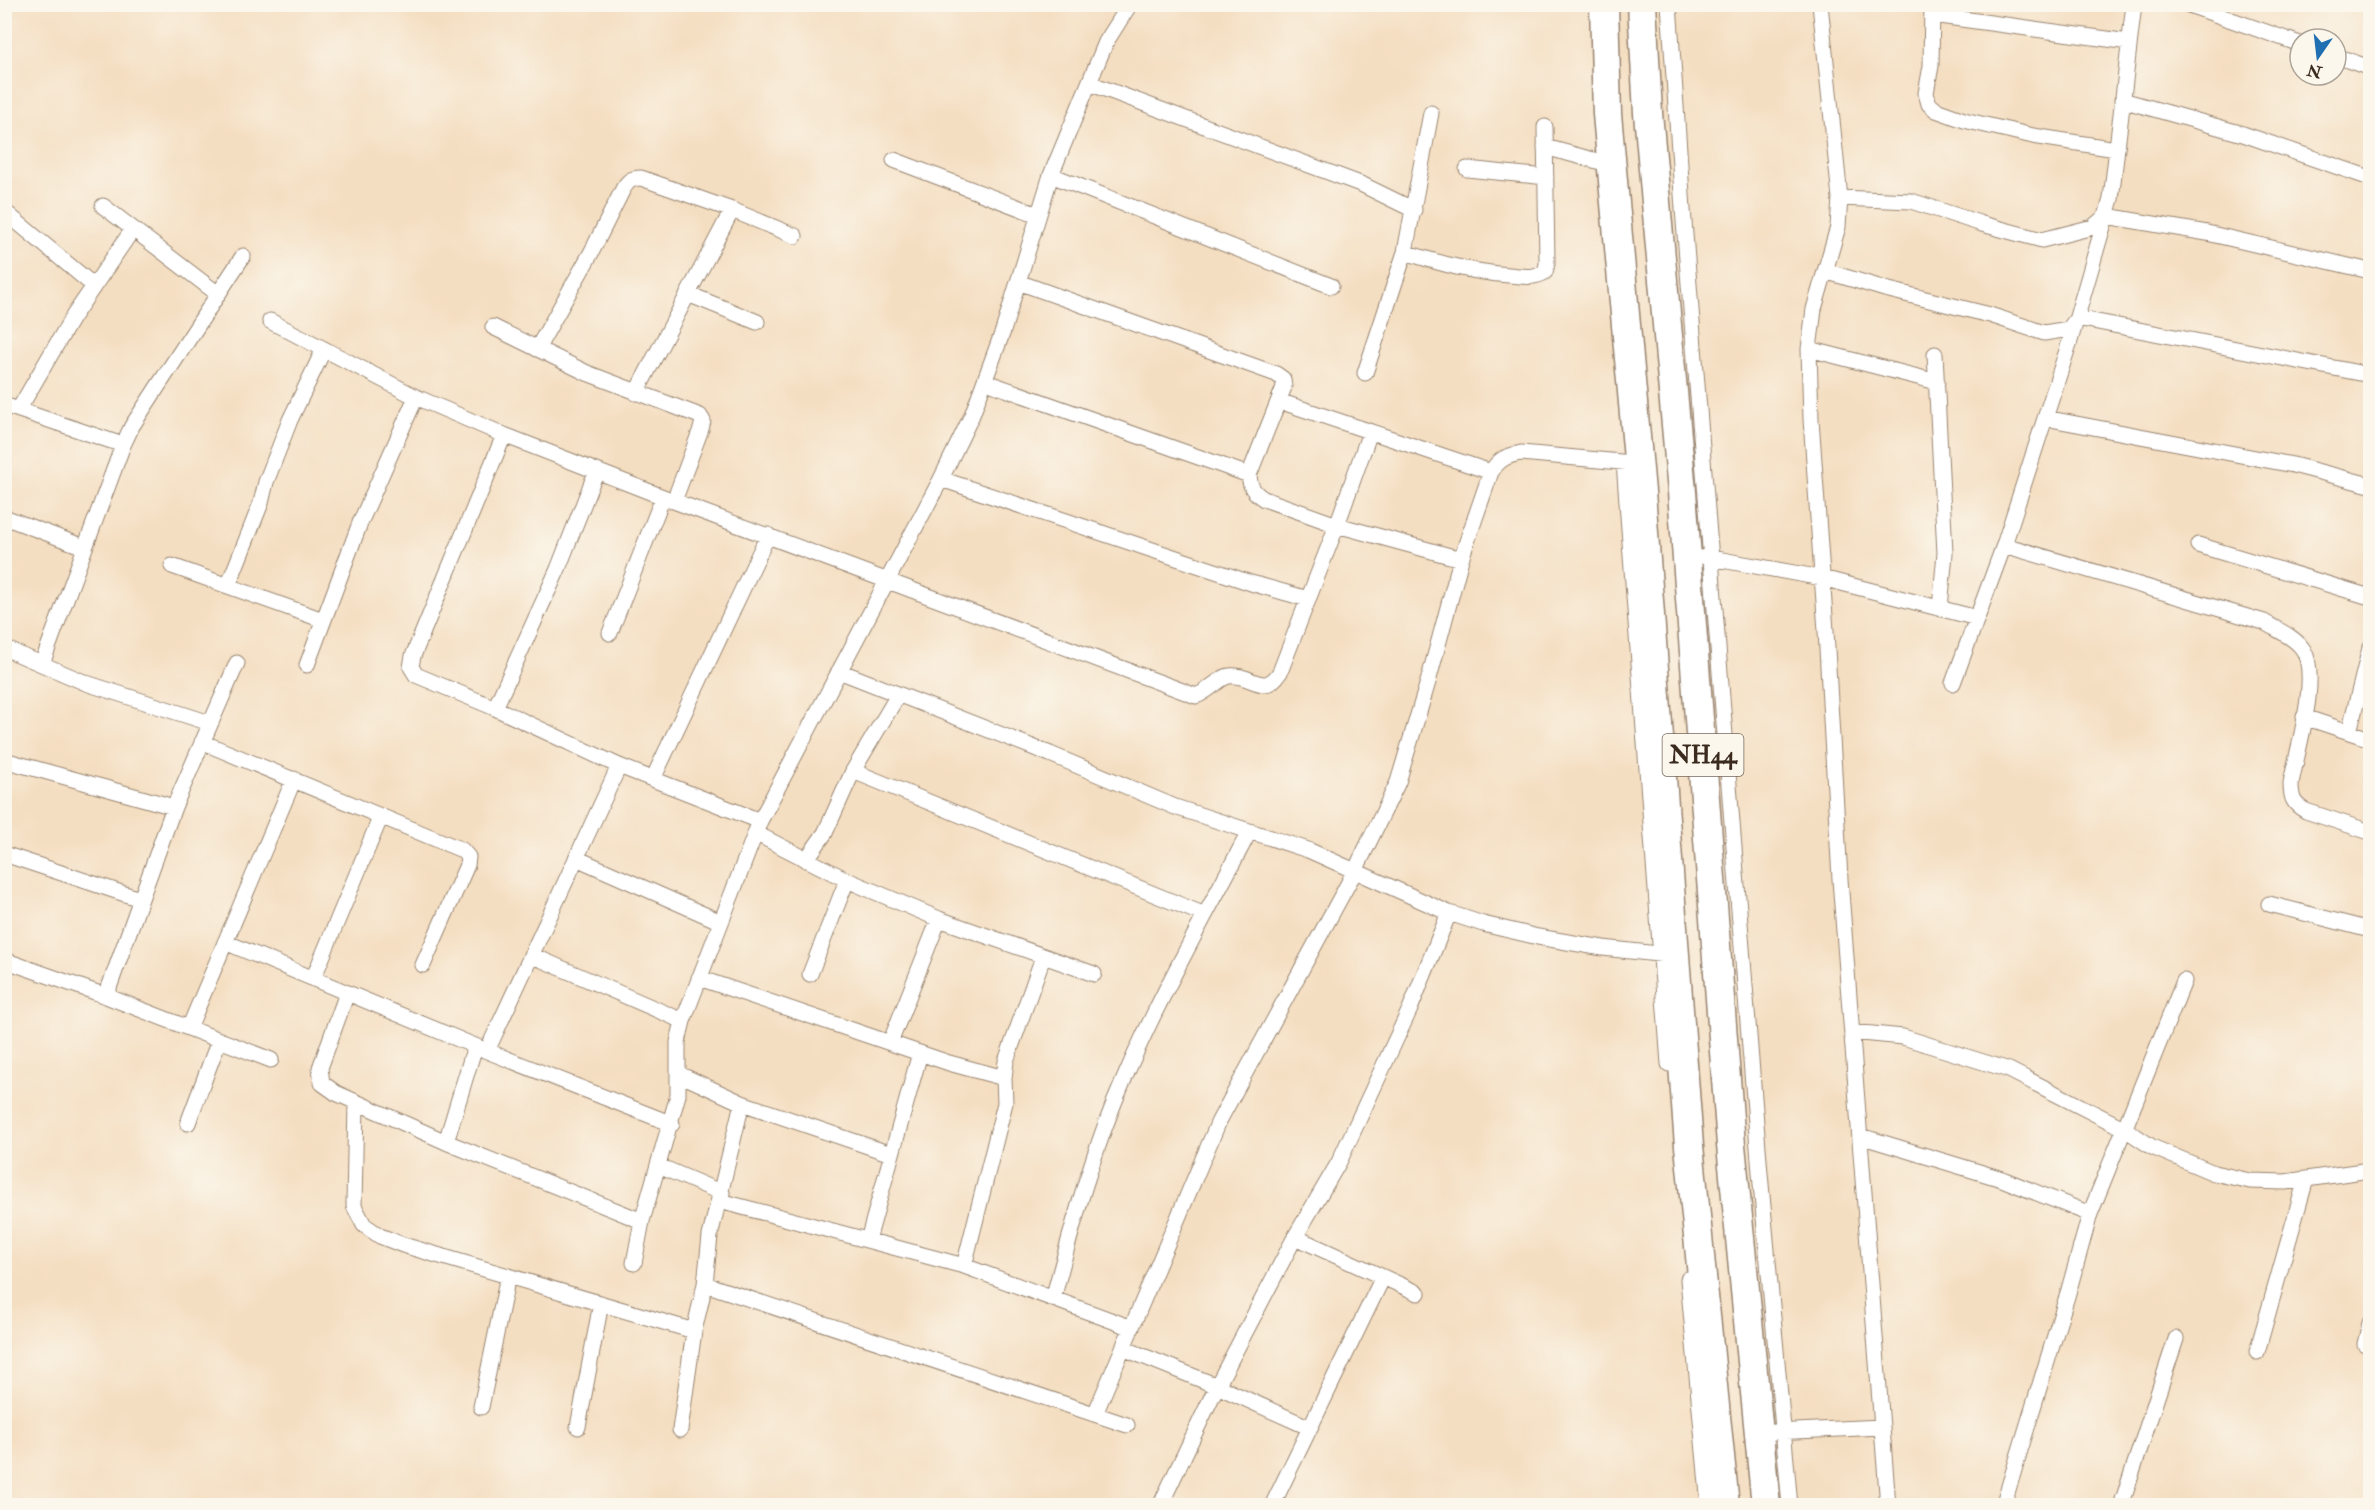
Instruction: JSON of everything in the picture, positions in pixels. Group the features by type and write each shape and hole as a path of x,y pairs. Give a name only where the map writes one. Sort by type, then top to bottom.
{"highway":[{"name":"NH44","path":"1604,4 1607,114 1605,163 1631,463 1668,955 1725,1506"},
{"name":"NH44","path":"1642,4 1648,114 1699,556 1708,816 1731,1145 1771,1432 1766,1506"}],"street":[{"path":"634,1263 642,1221 672,1124 678,1095 678,1042 683,1021 757,827 941,479 986,382 1051,175 1106,42 1130,4"},
{"path":"1545,147 1605,163 1591,4"},
{"path":"1669,4 1683,209 1699,556 1822,578 1977,618"},
{"path":"1820,4 1840,198 1838,227 1814,309 1809,349 1810,419 1840,879 1888,1506"},
{"path":"1953,683 2004,545 2077,318 2111,199 2134,4"},
{"path":"2186,4 2288,40"},
{"path":"2116,149 2033,136 1964,120 1936,110 1929,104 1926,93 1931,66 1932,10 2129,42"},
{"path":"2348,60 2370,68"},
{"path":"1089,82 1363,185 1414,210"},
{"path":"2122,100 2243,134 2370,178"},
{"path":"1365,373 1405,252 1431,113"},
{"path":"1405,252 1451,268 1478,273 1536,277 1545,272 1547,264 1545,127"},
{"path":"894,160 1038,215"},
{"path":"1467,169 1546,177"},
{"path":"1051,175 1331,286"},
{"path":"537,349 627,182 641,178 732,210 795,236"},
{"path":"1840,198 1911,201 2042,240 2093,227 2106,216 2207,233 2370,271"},
{"path":"103,206 218,294"},
{"path":"636,393 732,210"},
{"path":"4,211 94,286"},
{"path":"123,445 12,407 133,229"},
{"path":"42,664 132,426 243,256"},
{"path":"1825,271 1885,289 1990,315 2044,333 2069,329 2077,318"},
{"path":"1018,282 1276,374 1283,379 1284,387 1249,475 1254,493 1264,499 1337,525 1461,559"},
{"path":"688,294 758,321"},
{"path":"2077,318 2370,375"},
{"path":"270,321 416,397 504,435 596,472 1196,696 1205,693 1229,676 1268,685 1275,681 1337,525 1370,432"},
{"path":"493,327 636,393 694,412 703,421 610,633"},
{"path":"228,586 261,503 290,420 324,349"},
{"path":"1809,349 1937,382"},
{"path":"1935,354 1945,553 1940,608"},
{"path":"986,382 1249,475"},
{"path":"307,665 360,523 416,397"},
{"path":"1279,402 1491,472"},
{"path":"2045,418 2293,465 2370,485"},
{"path":"504,435 413,656 411,667 416,675 495,708 757,827 806,860 847,880 939,919 1094,974"},
{"path":"1095,1414 1219,1121 1354,871 1398,782 1461,559 1491,472 1497,461 1521,453 1631,463"},
{"path":"495,708 558,570 596,472"},
{"path":"941,479 1251,583 1308,599"},
{"path":"4,517 84,548"},
{"path":"652,779 768,536"},
{"path":"2004,545 2264,622 2294,639 2303,650 2310,667 2309,690 2291,783 2291,797 2296,806 2370,832"},
{"path":"2198,545 2370,597"},
{"path":"172,566 323,620"},
{"path":"4,648 86,683 210,723"},
{"path":"2349,732 2370,648"},
{"path":"106,996 174,807 237,663"},
{"path":"839,671 1050,754 1175,807 1308,850 1449,913 1538,937 1603,948 1668,955 1708,1506"},
{"path":"806,860 825,833 854,771 898,695"},
{"path":"2304,717 2370,739"},
{"path":"202,742 462,850 468,857 467,865 423,965"},
{"path":"4,760 174,807"},
{"path":"446,1142 481,1048 531,955 619,766"},
{"path":"854,771 1206,915"},
{"path":"189,1028 294,779"},
{"path":"314,979 381,816"},
{"path":"1053,1299 1078,1205 1098,1145 1125,1077 1249,832"},
{"path":"4,854 140,899"},
{"path":"576,858 721,922"},
{"path":"810,974 847,880"},
{"path":"2270,904 2370,930"},
{"path":"1160,1506 1217,1386 1295,1237 1339,1162 1410,1009 1449,913"},
{"path":"890,1043 939,919"},
{"path":"225,942 672,1124"},
{"path":"531,955 683,1021"},
{"path":"964,1266 1005,1103 1006,1061 1043,957"},
{"path":"4,960 106,996 271,1060"},
{"path":"699,978 920,1053 1004,1078"},
{"path":"2003,1506 2090,1214 2184,981"},
{"path":"347,993 320,1068 322,1083 336,1093 446,1142 642,1221"},
{"path":"1852,1032 1903,1037 2009,1070 2125,1129 2152,1147 2214,1173 2250,1181 2285,1182 2370,1170"},
{"path":"188,1123 219,1040"},
{"path":"868,1240 920,1053"},
{"path":"679,1074 742,1102 891,1154"},
{"path":"356,1102 354,1206 364,1224 380,1236 403,1245 694,1331"},
{"path":"680,1430 694,1331 705,1284 710,1236 742,1102"},
{"path":"1860,1136 2002,1179 2090,1214"},
{"path":"659,1166 721,1197 964,1266 1132,1328"},
{"path":"2257,1352 2306,1179"},
{"path":"1295,1237 1418,1293"},
{"path":"482,1407 508,1276"},
{"path":"1272,1506 1308,1427 1383,1277"},
{"path":"705,1284 1127,1425"},
{"path":"579,1427 601,1303"},
{"path":"2366,1344 2370,1323"},
{"path":"2121,1506 2176,1339"},
{"path":"1123,1348 1217,1386 1308,1427"},
{"path":"1790,1506 1771,1432 1882,1427"}]}
